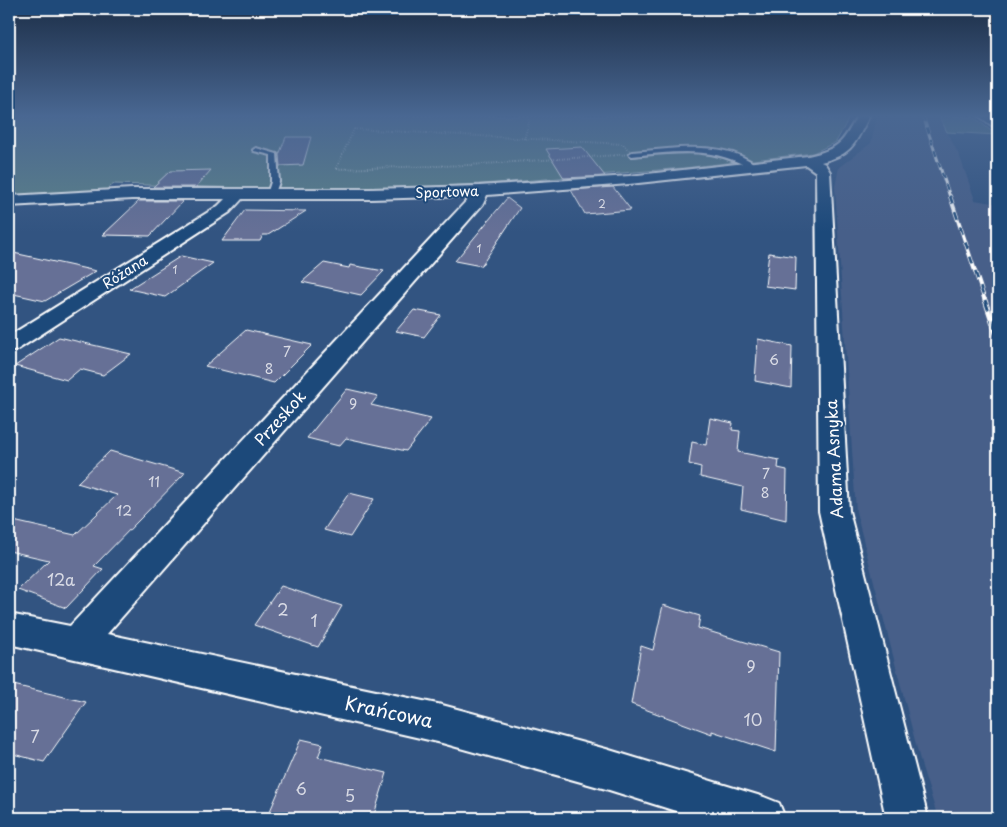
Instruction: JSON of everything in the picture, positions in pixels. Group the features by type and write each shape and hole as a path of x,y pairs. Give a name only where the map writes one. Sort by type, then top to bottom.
{"street":[{"name":"Sportowa","path":"9,201 125,194 387,194 479,191 597,183 808,160 832,155"},
{"name":"Adama Asnyka","path":"808,160 820,167 823,172 834,511 907,818"},
{"name":"Przeskok","path":"76,644 477,202 479,191"},
{"name":"Różana","path":"9,346 224,208 238,194"},
{"name":"Krańcowa","path":"9,629 442,724 606,769 764,818"}],"lane":[{"path":"271,194 275,182 274,155"},
{"path":"733,155 753,166"}],"path":[{"path":"342,155 336,169 469,165 623,155"}],"shaded area":[{"path":"856,155 959,155 975,200 998,204 998,818 938,818 921,764 856,512 835,187 839,167"}],"green space":[{"path":"9,155 799,155 684,168 407,188 280,189 114,184 103,192 9,198"}],"building":[{"path":"279,155 306,155 303,165 280,166"},
{"path":"549,155 588,155 605,176 564,178"},
{"path":"211,170 196,187 153,187 170,171"},
{"path":"613,187 631,210 585,214 571,190"},
{"path":"507,198 520,208 481,266 455,261"},
{"path":"139,201 183,201 150,236 103,235"},
{"path":"245,210 306,211 268,235 263,235 260,241 222,241"},
{"path":"9,252 96,271 45,301 9,293"},
{"path":"769,253 796,257 795,290 765,286"},
{"path":"181,256 213,263 165,297 129,289"},
{"path":"324,263 349,268 350,265 384,271 361,295 302,282"},
{"path":"414,310 441,315 424,337 396,331"},
{"path":"246,330 312,345 274,383 205,366"},
{"path":"59,337 131,354 103,375 80,369 67,380 15,366"},
{"path":"758,339 792,346 791,388 755,381"},
{"path":"347,389 378,396 371,405 431,419 406,451 346,438 339,446 307,438"},
{"path":"710,418 733,423 732,430 740,431 738,452 779,460 778,468 787,470 786,520 741,509 743,487 700,477 701,467 689,464 692,442 706,445"},
{"path":"110,451 185,473 94,566 103,569 66,608 18,590 49,560 9,551 9,520 75,535 117,495 77,483"},
{"path":"349,493 374,499 350,537 324,530"},
{"path":"281,586 342,606 318,647 254,625"},
{"path":"663,605 700,616 698,628 779,652 776,752 712,731 712,734 631,704 641,646 653,650"},
{"path":"9,684 86,702 44,762 9,753"},
{"path":"301,739 323,744 318,757 387,773 373,818 267,818"}],"railway":[{"path":"936,155 950,197"},
{"path":"950,196 985,301"},
{"path":"985,300 998,339"}]}
